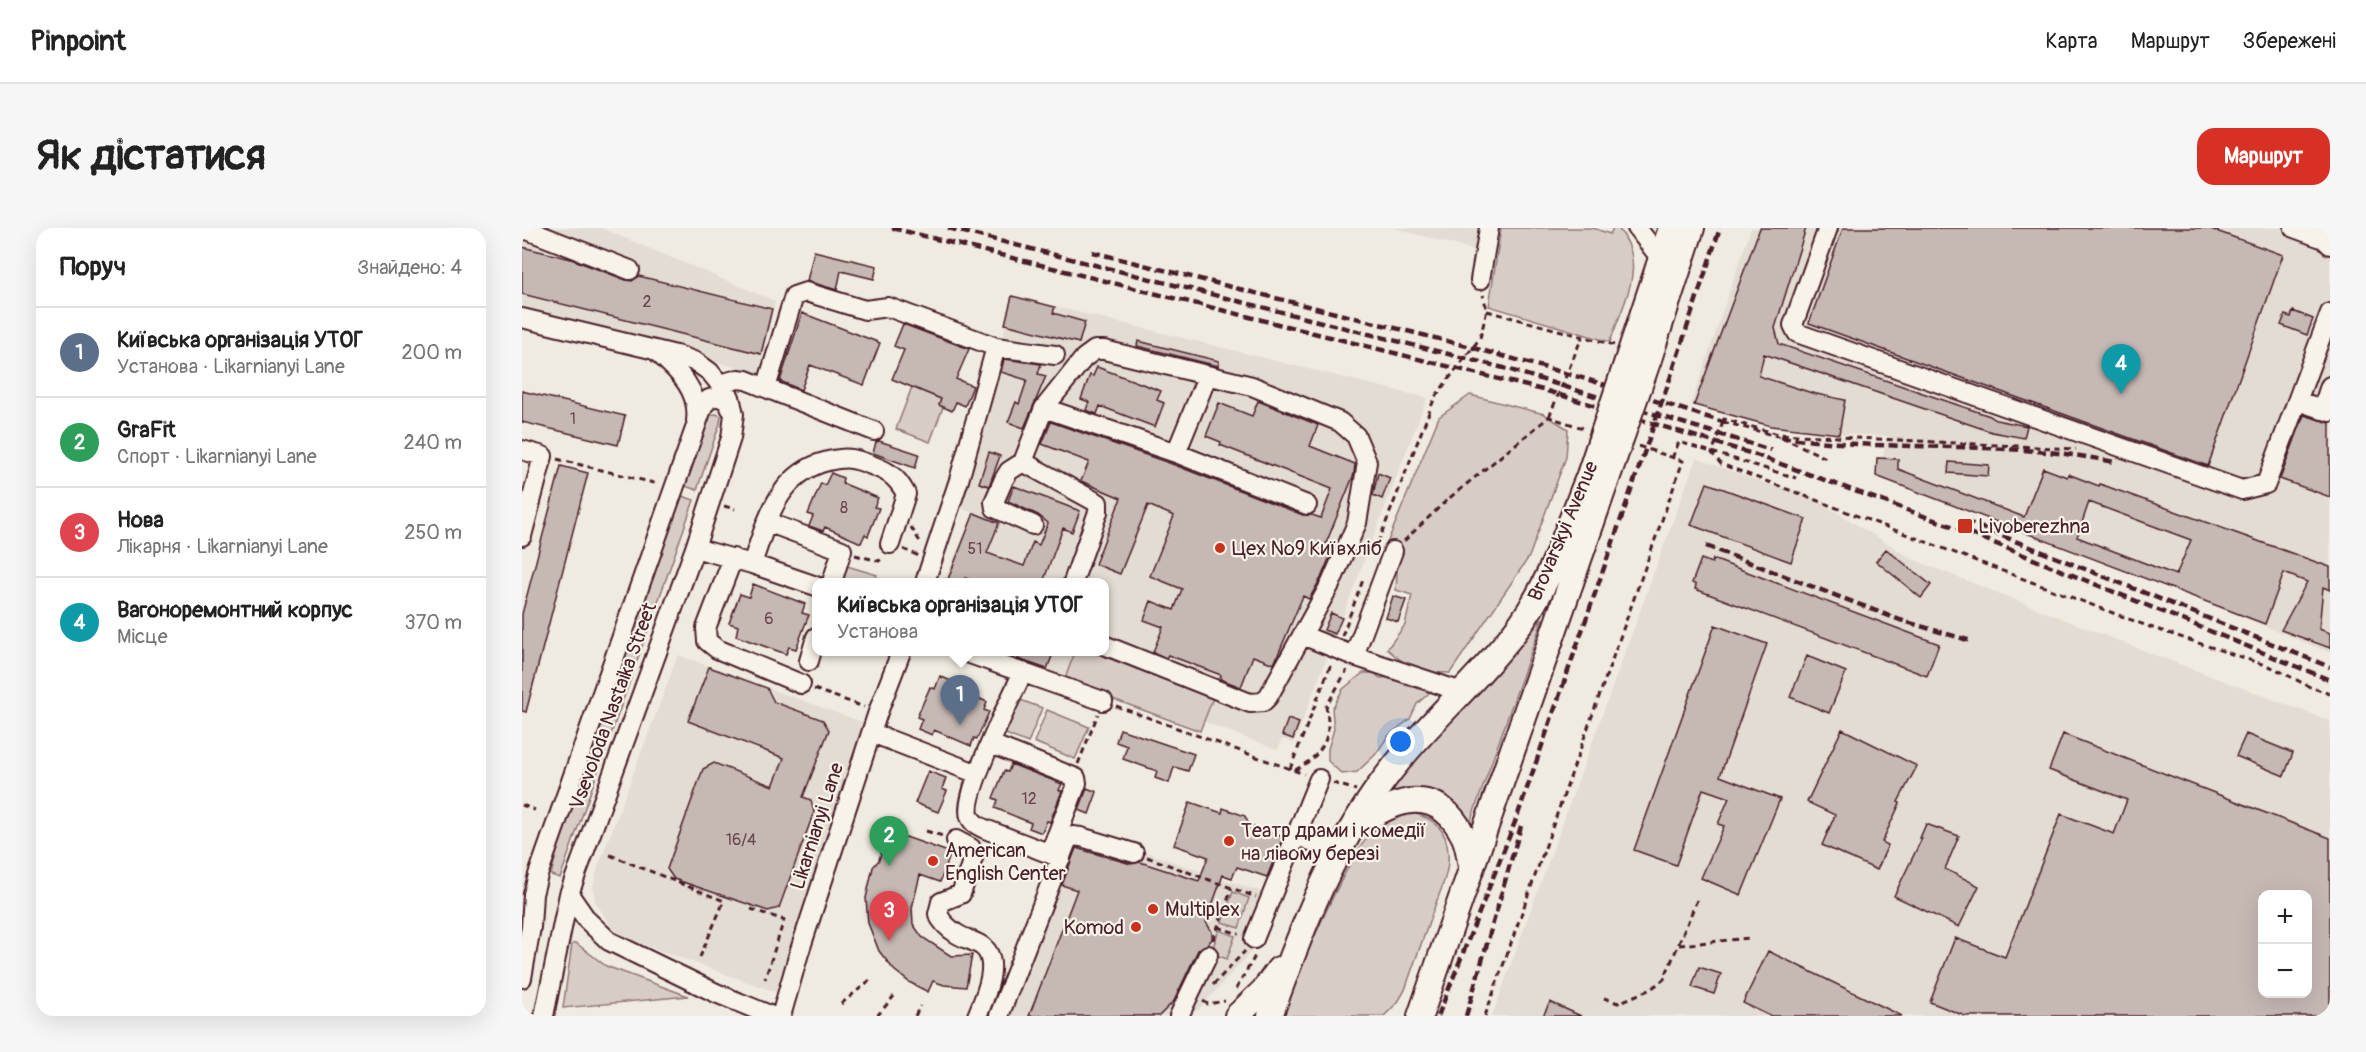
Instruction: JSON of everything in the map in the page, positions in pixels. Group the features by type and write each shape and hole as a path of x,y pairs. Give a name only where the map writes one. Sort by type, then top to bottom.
{"main road":[{"name":"Brovarskyi Avenue","path":"1420,1016 1597,479 1631,353 1671,228"},
{"name":"Brovarskyi Avenue","path":"1631,353 1692,228"},
{"name":"Brovarskyi Avenue","path":"1270,1016 1303,928 1343,842 1399,760 1514,633 1533,604 1597,479"},
{"path":"1343,842 1391,804 1410,800 1425,801 1439,807 1450,816 1464,837 1471,867"},
{"path":"1233,1008 1264,990 1283,964 1303,928"},
{"path":"1401,1016 1416,996 1448,936"}],"street":[{"path":"522,228 630,270"},
{"path":"1480,280 1489,228"},
{"path":"1638,228 1661,259"},
{"path":"1828,228 1793,325 1797,333 2242,490 2266,484 2298,401 2324,350 2330,313"},
{"path":"2294,228 2324,239 2330,245"},
{"path":"766,388 794,296 806,292 865,310 888,307 996,347 1055,355"},
{"path":"522,318 696,362 710,372 730,397 734,414"},
{"path":"926,578 959,480 996,347"},
{"path":"655,350 687,383 697,412 695,426"},
{"path":"1033,525 993,505 1009,471 1023,462 1044,408 1083,358 1095,350 1104,350 1252,386 1340,422 1356,436 1367,462 1357,523 1331,583 1268,697 1263,702 1256,704 1109,647"},
{"path":"1176,453 1207,376"},
{"path":"720,384 738,379 873,431"},
{"path":"2298,401 2326,411 2330,386"},
{"name":"Vsevoloda Nastaika Street","path":"522,978 531,927 527,893 695,426 703,406 709,399 719,396 727,401 734,414 731,438 695,548 568,894 544,1016"},
{"path":"1044,408 1176,453 1307,505"},
{"path":"522,450 543,456 522,536"},
{"path":"752,564 779,495 792,478 818,463 848,456 876,466 898,478 906,494 890,544"},
{"path":"1023,462 1098,503 1098,512 1074,578"},
{"path":"767,522 842,550 833,578"},
{"path":"695,548 733,558 812,585"},
{"path":"1354,656 1384,550"},
{"path":"733,558 706,628 707,641 717,649 801,684"},
{"path":"1302,635 1354,656 1462,692"},
{"path":"809,661 812,651"},
{"name":"Likarnianyi Lane","path":"782,1016 799,952 878,712 899,656"},
{"path":"978,656 1103,701"},
{"path":"1023,672 978,774 969,809 970,817 975,823 1055,856"},
{"path":"872,733 978,774"},
{"path":"991,744 1076,778 1077,783 1055,856 999,1016"},
{"path":"1254,939 1319,779"},
{"path":"1296,835 1343,842"},
{"path":"1055,856 1073,836 1134,853"},
{"path":"956,840 971,848 974,855 961,894 941,902 938,914 950,929 980,944 988,952 989,984 976,1016"},
{"path":"522,916 527,893"},
{"path":"568,894 587,920 609,942 716,993 772,1016"},
{"path":"1179,1016 1208,955"}],"path":[{"path":"1384,550 1435,396 1480,338 1486,310 1480,280"},
{"path":"1486,310 1631,353"},
{"path":"1384,550 1549,417 1582,337"},
{"path":"1549,417 1594,432"},
{"path":"1712,453 1723,422 1780,436 2083,450"},
{"path":"1780,436 1826,458"},
{"path":"1672,458 1679,442 1796,478"},
{"path":"1485,1016 1683,461 1627,443"},
{"path":"1712,453 1721,464 2150,627 2274,668 2310,687 2330,694"},
{"path":"543,456 672,488"},
{"path":"710,502 735,509"},
{"path":"901,510 932,562"},
{"path":"842,550 879,561 884,557 890,544 932,562"},
{"path":"1292,770 1367,572"},
{"path":"1292,770 1311,761 1329,734 1326,707 1354,656"},
{"path":"801,684 878,712"},
{"path":"1073,777 1103,701 1292,770 1356,790"},
{"path":"522,805 534,810"},
{"path":"1134,853 1269,901"},
{"path":"610,855 724,901 700,957"},
{"path":"1208,955 1232,888"},
{"path":"1604,998 1618,1003 1664,980 1697,900"},
{"path":"751,909 784,920 765,979"},
{"path":"1206,991 1234,964 1254,939 1218,927"},
{"path":"1679,945 1750,938"},
{"path":"1243,978 1254,958"},
{"path":"841,1004 870,980"},
{"path":"877,1016 894,996"},
{"path":"1208,1004 1233,1008"},
{"path":"915,1016 920,1006"}],"shaded area":[{"path":"522,228 601,228 775,301 759,373 522,312"},
{"path":"1394,228 1484,228 1480,252"},
{"path":"1501,228 1593,228 1610,234 1613,228 1618,228 1627,241 1632,255 1633,269 1626,298 1610,342 1489,306"},
{"path":"1751,228 2330,228 2330,653 1881,468 1887,436 1809,432 1771,426 1691,404"},
{"path":"1012,296 1427,398 1294,743 1282,739 1278,750 1204,722 1213,697 1103,656 1109,656 1109,578 945,578 974,514 959,507 999,371 1005,324"},
{"path":"912,387 941,399 939,405 943,407 930,442 896,429"},
{"path":"1470,395 1544,414 1568,429 1566,457 1529,557 1450,673 1423,671 1409,666 1387,649 1405,625 1412,595 1396,590 1398,557 1388,541 1439,417"},
{"path":"710,415 721,416 720,423 697,490 685,486"},
{"path":"1696,458 1764,483 1804,492 1912,559 2330,721 2330,1016 1492,1016"},
{"path":"682,496 694,500 560,878 551,875 559,842"},
{"path":"847,566 877,575 876,578 844,578"},
{"path":"1543,618 1469,826 1412,791 1388,793 1426,748 1525,641"},
{"path":"678,655 881,729 792,998 625,938 611,927 595,901 593,886 598,867"},
{"path":"998,656 1073,656 1064,681"},
{"path":"1073,656 1103,656 1213,698 1200,731 1064,681"},
{"path":"1363,673 1374,673 1380,678 1394,677 1408,686 1425,688 1429,693 1417,704 1410,719 1389,735 1375,755 1357,772 1342,774 1328,761 1328,749 1334,729 1332,709 1343,689"},
{"path":"1015,698 1042,708 1028,743 1001,732"},
{"path":"1047,710 1089,727 1075,759 1034,742"},
{"path":"1412,813 1427,818 1442,831 1447,845 1448,860 1441,890 1405,990 1398,1002 1384,1016 1279,1016 1326,912 1358,851 1382,824 1394,817"},
{"name":"Komod","path":"1070,826 1276,897 1254,949 1200,1008 1188,1016 999,1016"},
{"path":"1233,892 1249,898 1239,928 1222,922"},
{"path":"1219,930 1235,936 1227,959 1211,953"},
{"path":"576,943 606,966 688,996 563,1008 572,944"}],"building":[{"path":"1760,228 1806,228 1775,328 1779,344 1996,420 2027,426 2024,438 1992,432 1764,354 1759,376 1812,393 1845,400 1839,434 1771,426 1694,405"},
{"path":"1843,228 2208,228 2283,255 2208,466 1809,323"},
{"path":"522,247 571,259 626,280 632,281 639,276 772,309 761,354 522,294"},
{"path":"814,251 877,266 874,279 841,271 837,290 807,281"},
{"path":"1012,296 1055,307 1053,313 1085,322 1079,343 1005,324"},
{"path":"2293,311 2313,319 2307,335 2281,325 2285,315 2291,317"},
{"path":"802,313 880,343 864,385 810,365 801,390 780,381"},
{"path":"903,324 969,349 956,379 973,386 965,406 956,402 952,411 939,405 941,399 892,379 904,350 894,346"},
{"path":"1138,341 1219,361 1218,366 1137,346"},
{"path":"1004,359 1041,364 1038,374 1046,376 1024,428 1008,422 1016,402 1019,404 1027,380 1001,372"},
{"path":"1097,367 1161,391 1157,400 1164,403 1155,427 1100,406 1097,414 1086,410 1089,402 1081,399 1090,375 1093,376"},
{"path":"522,391 625,416 618,445 522,422"},
{"name":"Цех №9 Київхліб","path":"1258,401 1318,425 1310,446 1355,464 1354,474 1323,551 1331,554 1321,578 1309,599 1303,596 1274,664 1253,656 1241,687 1220,679 1221,675 1168,655 1166,658 1153,652 1163,627 1144,620 1151,601 1174,610 1182,589 1150,576 1174,516 1148,505 1120,574 1095,564 1121,498 1081,481 1089,462 1042,444 1051,422 1172,464 1303,515 1321,518 1332,489 1220,445 1221,442 1206,436 1219,403 1252,416"},
{"path":"2304,415 2330,423 2330,497 2280,479"},
{"path":"876,442 919,454 915,468 873,453"},
{"path":"989,452 1000,456 989,486 979,483"},
{"path":"1877,458 1898,459 1898,469 2024,517 2043,468 2067,477 2068,474 2099,486 2100,484 2330,567 2330,590 2323,587 2319,629 2330,633 2330,648 2281,630 2307,582 2284,573 2265,624 1876,476","holes":["2089,502 2191,540 2176,575 2077,537"]},
{"path":"1949,462 1989,465 1988,476 1948,473"},
{"path":"561,466 588,473 526,712 522,711 522,614"},
{"path":"831,473 843,478 842,483 878,498 874,507 879,508 868,536 865,534 861,543 825,527 823,531 809,526 813,516 808,514 821,483 825,485"},
{"path":"1378,473 1390,478 1382,499 1373,495"},
{"path":"1707,483 1806,519 1791,562 1691,525"},
{"path":"1014,486 1080,511 1072,532 1063,528 1044,578 949,578 974,513 999,523 987,553 1024,566 1033,542 1039,545 1048,523 1038,515 1008,501"},
{"path":"1886,549 1931,585 1921,598 1876,561"},
{"path":"1701,559 1712,563 1713,559 1939,644 1927,676 1695,589 1696,585 1692,583"},
{"path":"753,584 805,604 802,613 809,615 796,649 789,647 786,654 736,636 738,626 729,623 740,594 749,597"},
{"path":"1393,596 1406,600 1398,622 1386,618"},
{"path":"1331,613 1342,618 1335,634 1324,630"},
{"path":"1715,625 1767,644 1720,776 1780,799 1741,895 1701,878 1724,826 1718,824 1729,798 1703,789 1676,865 1634,850"},
{"path":"1019,656 1052,656 1047,669 1018,659"},
{"path":"1807,656 1846,672 1829,713 1790,697"},
{"path":"709,667 767,688 774,702 823,720 829,730 803,797 811,800 814,812 779,908 768,911 674,879 667,869 703,769 714,763 773,786 784,758 688,721"},
{"path":"940,676 953,682 951,686 987,702 984,710 989,712 977,739 974,738 971,746 934,730 932,735 918,729 922,719 917,717 930,687 935,689"},
{"path":"1288,719 1299,723 1293,739 1282,735"},
{"path":"1120,729 1194,754 1188,771 1174,767 1169,783 1155,778 1157,771 1123,759 1127,746 1116,742"},
{"path":"1842,729 1917,766 1898,802 1900,803 1882,842 1888,845 1877,870 1822,845 1835,815 1807,802"},
{"path":"2063,734 2330,838 2330,1016 1965,1016 1930,1002 1955,938 2005,957 2061,814 2114,834 2127,800 2049,770"},
{"path":"2246,734 2293,753 2284,776 2236,756"},
{"path":"1011,764 1062,784 1059,790 1062,791 1050,822 1047,821 1042,833 1029,828 1031,823 995,808 998,800 993,798 1004,771 1008,772"},
{"path":"928,771 946,778 942,789 947,791 938,812 915,803"},
{"path":"1087,788 1097,792 1089,814 1079,810"},
{"name":"Komod","path":"1190,802 1222,813 1223,808 1245,816 1249,825 1283,837 1267,877 1237,867 1232,878 1223,875 1206,922 1212,932 1212,939 1198,950 1174,1001 1159,1016 1029,1016 1077,890 1062,885 1076,848 1131,864 1140,862 1199,881 1208,857 1174,845"},
{"path":"1926,824 1959,836 1945,869 1979,886 1959,927 1894,896 1922,838 1920,838"},
{"path":"894,837 906,837 951,853 940,882 920,875 912,908 913,924 922,937 951,956 972,955 966,987 944,985 933,981 928,992 909,982 894,970 879,951 868,923 866,898 873,867 879,860 882,850"},
{"path":"1768,951 1902,1016 1770,1016 1743,1003"},
{"path":"1699,967 1721,974 1714,994 1692,987"},
{"path":"1550,1002 1581,1016 1543,1016"}],"railway":[{"path":"892,228 1547,391 1756,455 1962,530 2330,680"},
{"path":"948,228 1504,368 1771,450"},
{"path":"1438,1016 1517,817 1672,373 1720,228"},
{"path":"1092,252 1463,345 1586,379 1723,422"},
{"path":"1781,437 1823,442 2032,451 2114,462"},
{"path":"1965,521 2330,667"},
{"path":"1706,546 1900,620 1971,641"},
{"path":"1466,1016 1521,826"}],"place":[{"name":"Вагоноремонтний корпус","path":"2121,394"},
{"name":"Livoberezhna","path":"1965,526"},
{"name":"Цех №9 Київхліб","path":"1220,548"},
{"name":"Київська організація УТОГ","path":"960,725"},
{"name":"Театр драми і комедії на лівому березі","path":"1229,841"},
{"name":"American English Center","path":"933,861"},
{"name":"GraFit","path":"889,866"},
{"name":"Multiplex","path":"1153,909"},
{"name":"Komod","path":"1136,927"},
{"name":"Нова","path":"889,941"}]}
